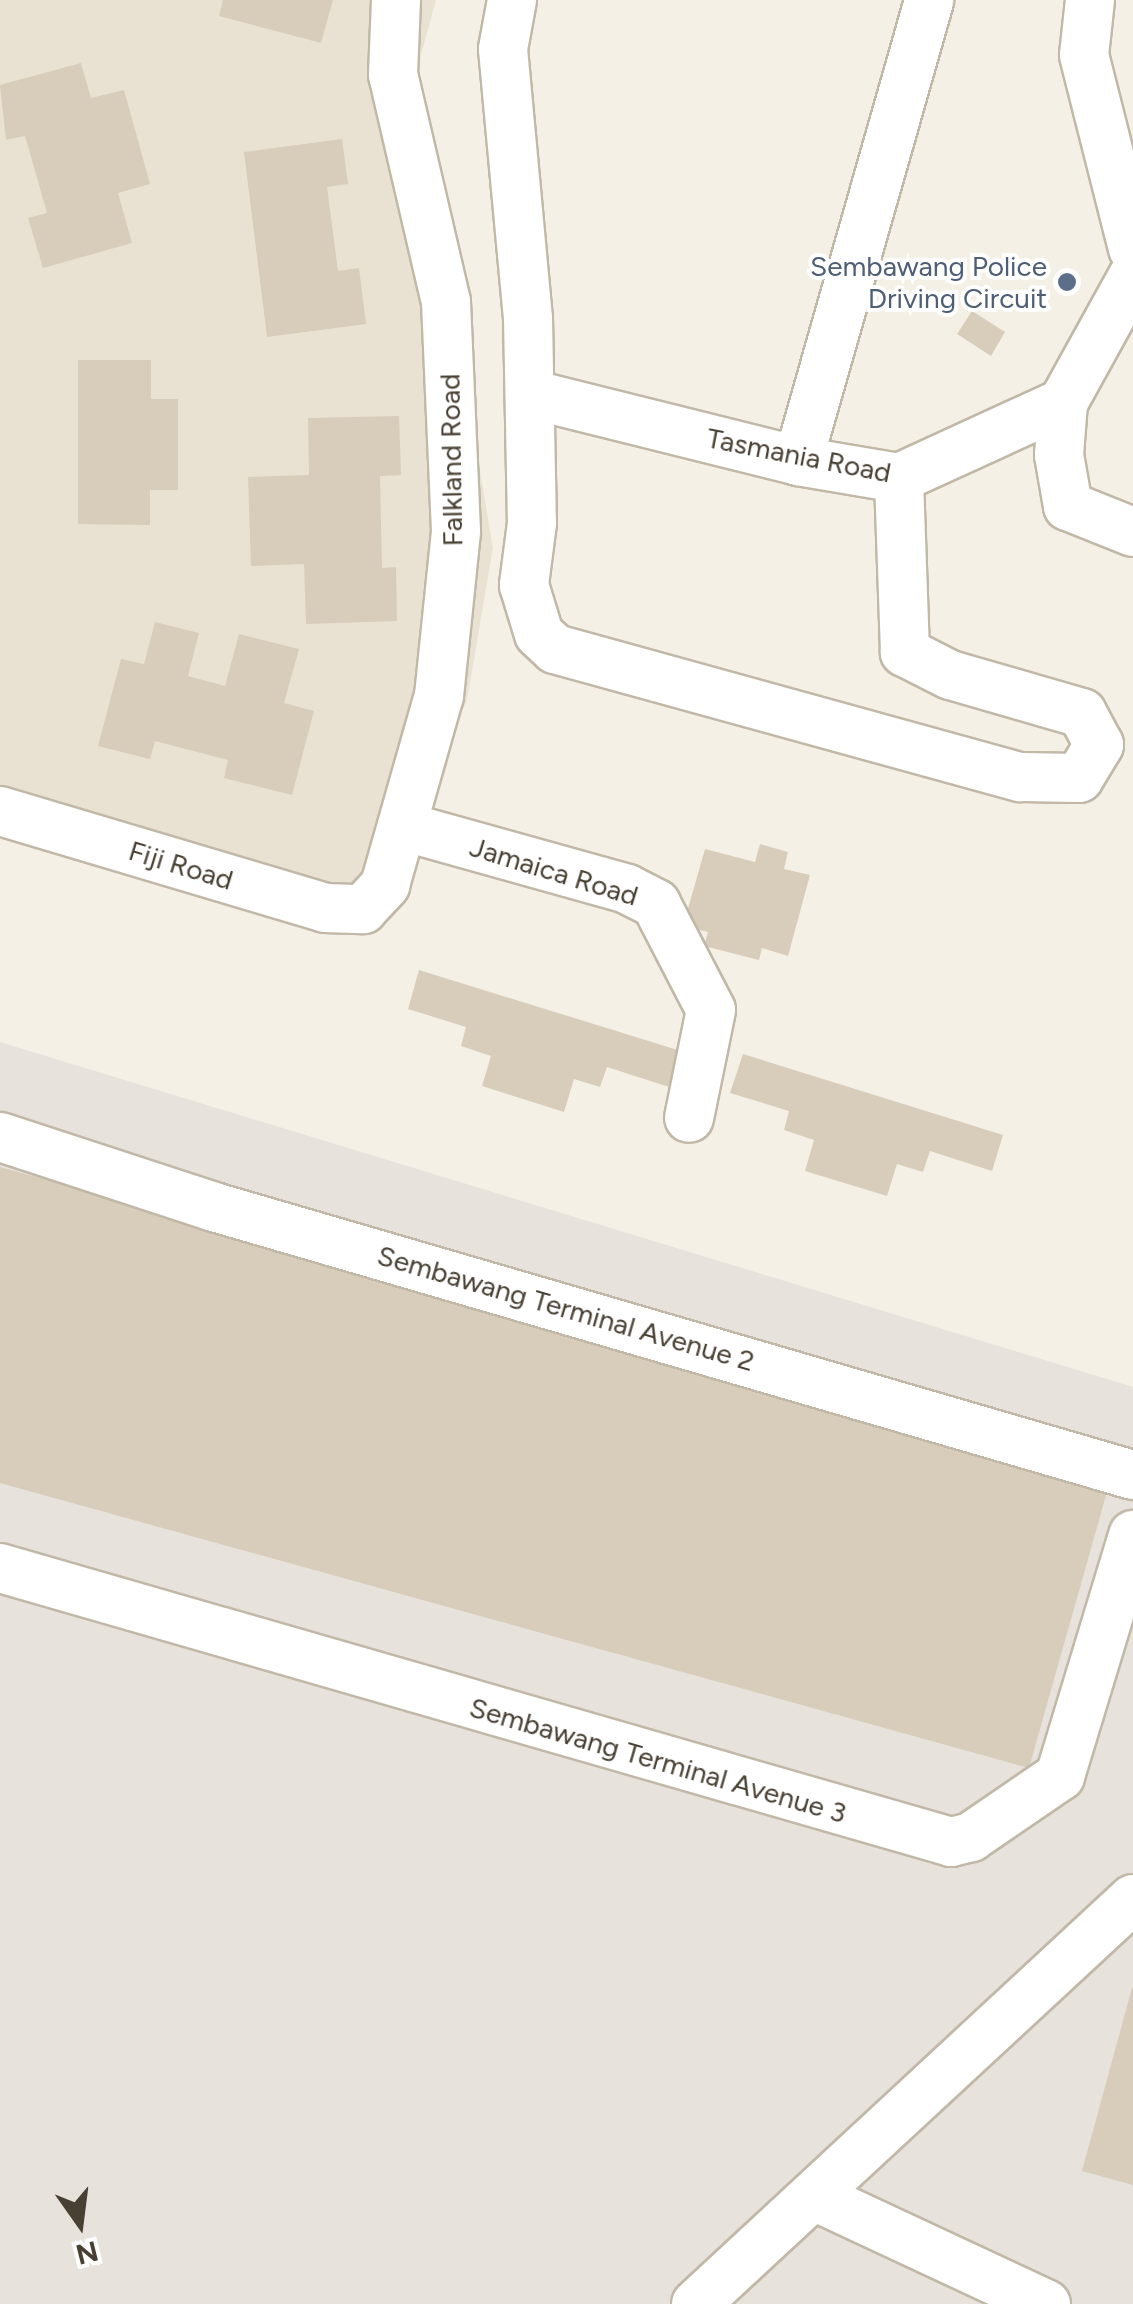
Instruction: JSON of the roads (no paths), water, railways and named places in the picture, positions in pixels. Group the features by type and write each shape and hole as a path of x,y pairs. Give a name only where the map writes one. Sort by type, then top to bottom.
{"street":[{"name":"Falkland Road","path":"363,908 385,885 438,696 456,531 446,302 393,76 396,0"},
{"path":"512,0 503,50 524,234 532,523 524,586 539,634 555,648 1021,777 1079,778 1098,745 1082,714 950,675 906,652 899,478"},
{"path":"798,461 928,0"},
{"path":"1090,0 1084,54 1133,249"},
{"path":"1133,276 1063,404 1059,455 1068,506 1133,532"},
{"name":"Tasmania Road","path":"530,394 798,461 899,478 1063,404"},
{"name":"Fiji Road","path":"0,811 325,908 363,908"},
{"name":"Jamaica Road","path":"402,826 627,889 656,904 710,1010 689,1118"},
{"name":"Sembawang Terminal Avenue 2","path":"0,1137 214,1206 1133,1474"},
{"name":"Sembawang Terminal Avenue 3","path":"0,1568 951,1842 971,1838 1060,1776 1133,1535"},
{"path":"696,2304 1133,1899"},
{"path":"814,2196 1046,2304"}],"place":[{"name":"Sembawang Police Driving Circuit","path":"1067,282"}]}
